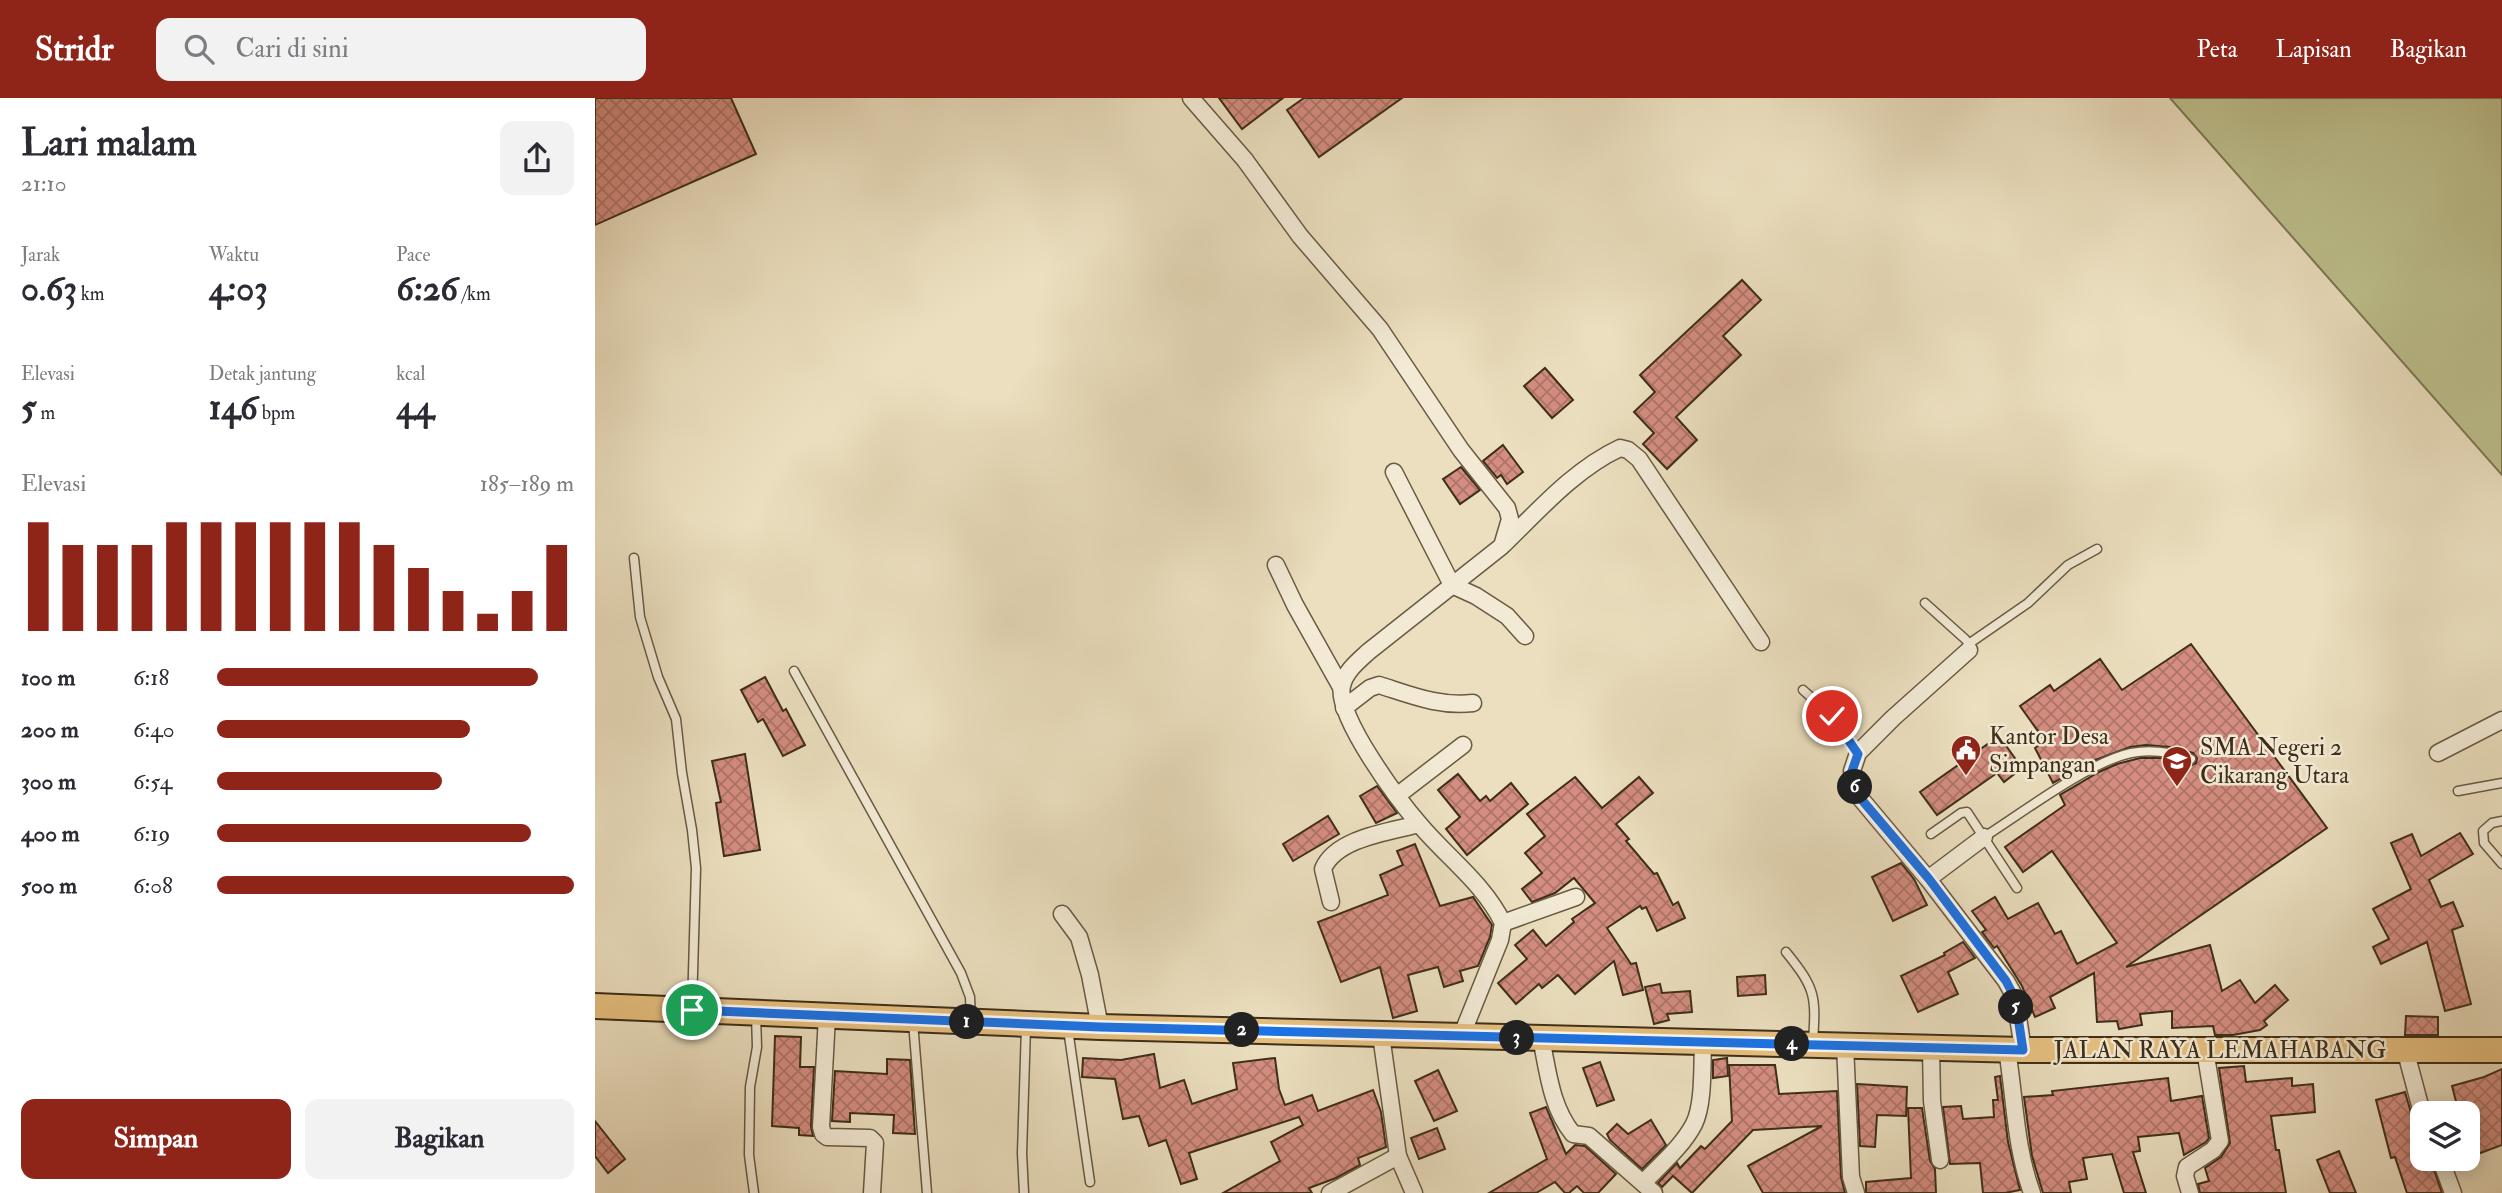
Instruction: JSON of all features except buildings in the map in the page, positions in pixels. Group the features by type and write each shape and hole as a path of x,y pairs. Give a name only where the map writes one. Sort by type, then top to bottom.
{"main road":[{"name":"JALAN RAYA LEMAHABANG","path":"595,1006 1100,1027 2015,1050 2502,1049"}],"street":[{"path":"1191,98 1231,142 1300,236 1380,329 1461,450 1507,508 1510,519 1502,546"},
{"path":"1341,687 1349,671 1359,660 1502,546 1547,502 1596,461 1620,448 1628,450 1639,459 1761,642"},
{"path":"1394,472 1452,585 1495,607 1525,636"},
{"path":"1276,565 1294,605 1341,687 1344,708 1371,759 1419,824 1488,896 1503,923 1500,940 1461,1037"},
{"path":"1969,647 1858,754 1852,771 1856,793 1929,879 1990,958 2015,998 2014,1090 2019,1152 2032,1193"},
{"path":"1344,708 1378,685 1428,701 1454,705 1473,703"},
{"path":"2438,753 2502,720"},
{"path":"1398,795 1463,745"},
{"path":"1331,902 1323,869 1331,856 1344,846 1359,840 1419,824"},
{"path":"1929,879 1984,837"},
{"path":"1503,923 1576,897"},
{"path":"1062,914 1079,937 1100,1027"},
{"path":"827,1016 821,1127 827,1137 870,1138 875,1143 871,1193"},
{"path":"1381,1035 1398,1156 1414,1193"},
{"path":"1541,1038 1552,1092 1562,1120 1573,1134 1589,1136 1649,1188 1695,1122 1703,1042"},
{"path":"1845,1045 1851,1178 1857,1193"},
{"path":"1931,1048 1932,1101 1940,1160"},
{"path":"2405,1049 2419,1101"},
{"path":"2190,1193 2185,1177 2187,1167 2213,1150 2220,1142 2205,1050"},
{"path":"1330,1193 1398,1156"},
{"path":"2445,1171 2453,1193"}],"lane":[{"path":"1925,603 1969,647 2028,603 2068,565 2097,549"},
{"path":"634,558 641,617 658,677 676,719 692,830 696,868 692,1010"},
{"path":"794,671 961,973 970,997 971,1022"},
{"path":"1803,690 1832,716 1858,754"},
{"path":"1984,837 2069,782 2112,758 2155,751 2169,752 2190,759"},
{"path":"2458,791 2502,783"},
{"path":"1931,834 1965,811 2017,888"},
{"path":"2502,821 2492,823 2483,831 2484,843 2502,864"},
{"path":"1786,953 1805,974 1812,989 1815,1013 1813,1044"},
{"path":"754,1193 749,1155 750,1087 757,1047 755,1013"},
{"path":"912,1019 927,1193"},
{"path":"1024,1193 1022,1153 1026,1024"},
{"path":"1068,1026 1090,1182"}],"green space":[{"path":"2170,98 2502,98 2502,475"}],"place":[{"name":"Kantor Desa Simpangan","path":"1966,777"},
{"name":"SMA Negeri 2 Cikarang Utara","path":"2177,788"}],"route":[{"path":"692,1010 1100,1027 2023,1050 2015,998 2006,981 1929,879 1856,793 1852,771 1858,754 1832,716"}]}
